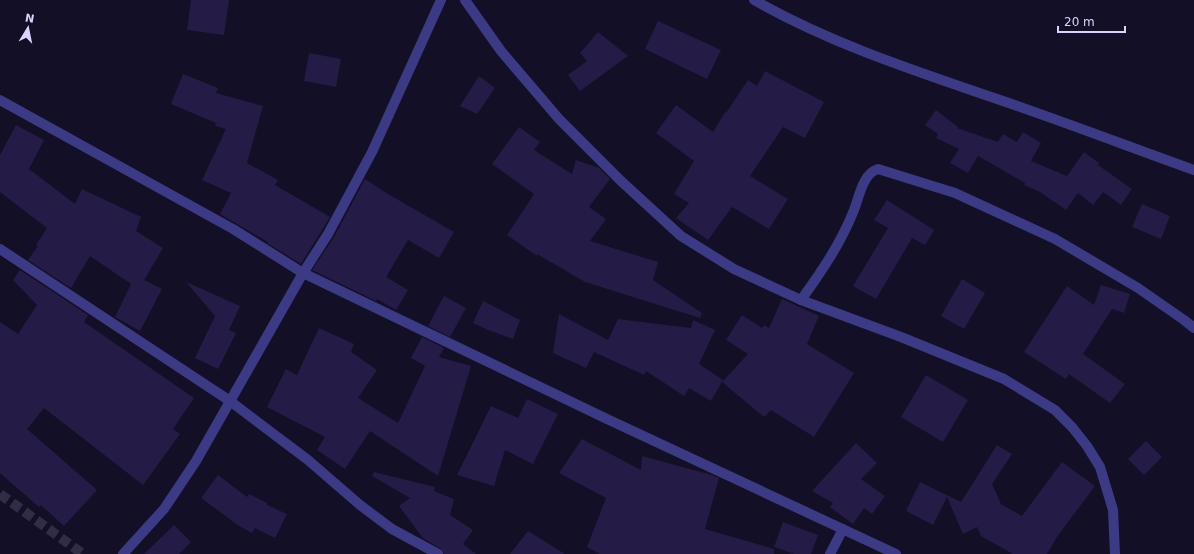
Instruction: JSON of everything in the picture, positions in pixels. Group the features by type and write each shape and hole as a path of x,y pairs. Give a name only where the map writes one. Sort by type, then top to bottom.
{"street":[{"path":"123,554 164,509 196,460 328,234 369,158 441,0"},
{"path":"465,0 501,51 559,119 621,181 681,236 734,269 801,300 900,337 1004,379 1055,410 1080,436 1100,467 1113,510 1115,554"},
{"path":"754,0 812,30 921,74 1005,101 1194,170"},
{"path":"0,100 234,229 304,273 607,419 896,554"},
{"path":"801,300 825,267 843,237 868,175 873,170 878,169 955,193 1055,239 1138,288 1194,328"},
{"path":"0,249 230,401 308,460 360,505 392,529 438,554"},
{"path":"830,554 843,529"}],"building":[{"path":"191,0 229,0 224,35 187,30"},
{"path":"658,21 721,50 707,79 645,49"},
{"path":"598,32 628,56 580,91 568,75 587,61 580,53"},
{"path":"309,53 341,59 336,87 304,81"},
{"path":"765,71 824,102 805,138 783,127 750,176 788,199 769,229 732,207 708,240 676,218 689,203 674,194 694,161 656,133 676,105 713,132 725,112 726,113 748,80 757,86"},
{"path":"183,74 218,88 216,93 263,106 247,163 278,180 275,185 330,217 301,264 267,243 268,242 220,214 231,193 202,180 226,129 215,126 216,123 171,104"},
{"path":"479,76 495,88 477,114 460,106"},
{"path":"936,110 958,127 957,128 998,142 1003,134 1017,142 1023,132 1041,143 1031,161 1067,176 1084,152 1099,163 1098,165 1132,189 1121,205 1103,192 1093,205 1078,193 1066,210 1040,192 1024,185 1025,183 978,156 968,173 950,163 959,149 936,138 938,134 925,125"},
{"path":"16,125 44,140 29,169 75,204 82,189 141,217 136,231 163,248 144,280 162,289 140,331 115,317 131,284 90,256 71,288 28,260 38,246 36,245 47,228 0,192 0,155"},
{"path":"519,127 540,142 534,150 572,174 576,160 599,168 610,179 589,207 606,219 590,241 658,262 653,280 702,313 700,318 585,282 537,254 537,256 507,235 534,194 492,164"},
{"path":"365,179 454,232 439,258 408,240 386,277 408,290 396,310 377,299 376,301 312,270 334,237"},
{"path":"887,200 934,230 925,245 912,238 876,299 853,286 888,228 874,220"},
{"path":"1142,204 1170,216 1161,239 1132,227"},
{"path":"20,270 88,315 84,322 194,398 173,429 180,434 143,485 44,408 27,429 97,490 64,526 41,505 39,507 0,473 0,322 18,334 37,305 13,280"},
{"path":"962,279 985,293 964,329 941,316"},
{"path":"186,282 240,306 229,330 236,333 218,369 195,358 215,316"},
{"path":"1101,285 1130,294 1124,313 1112,309 1083,354 1125,384 1110,403 1069,374 1066,379 1024,352 1067,286 1094,305"},
{"path":"444,296 466,308 450,337 428,326"},
{"path":"782,299 819,316 807,344 854,373 814,437 771,410 764,417 722,382 748,354 726,340 742,315 762,328 764,325 769,328"},
{"path":"483,301 520,320 513,339 473,323"},
{"path":"559,314 608,340 618,319 691,328 693,320 715,330 699,364 723,380 711,401 689,388 684,396 646,371 644,375 594,352 586,368 553,353"},
{"path":"319,328 354,344 351,352 377,370 358,398 398,423 425,366 411,358 422,337 444,348 439,357 471,366 438,476 370,431 345,469 317,450 325,437 267,407 286,369 297,375"},
{"path":"926,375 968,400 943,442 901,417"},
{"path":"527,399 558,414 533,464 505,450 494,486 457,475 491,406 518,418"},
{"path":"582,439 641,470 642,456 719,478 705,529 774,549 774,554 600,554 587,547 606,498 559,473"},
{"path":"1146,441 1162,457 1144,475 1128,459"},
{"path":"856,443 877,463 861,479 885,496 872,514 864,508 853,524 830,507 833,503 812,491"},
{"path":"997,445 1012,454 992,484 1001,504 1022,516 1062,462 1095,486 1057,537 1047,554 1013,554 981,536 977,527 963,534 947,497 933,525 906,511 920,482 961,502"},
{"path":"374,472 435,487 434,491 454,499 450,515 473,530 463,544 476,554 444,554 441,549 423,538 399,506 410,498 372,476"},
{"path":"218,475 247,497 249,494 267,503 267,505 287,514 275,538 255,528 252,533 239,526 201,498"},
{"path":"783,522 818,535 811,554 794,554 774,547"},
{"path":"174,525 191,542 179,554 144,554"},
{"path":"528,531 565,554 510,554"}],"tunnel":[{"path":"0,494 83,554"}]}
